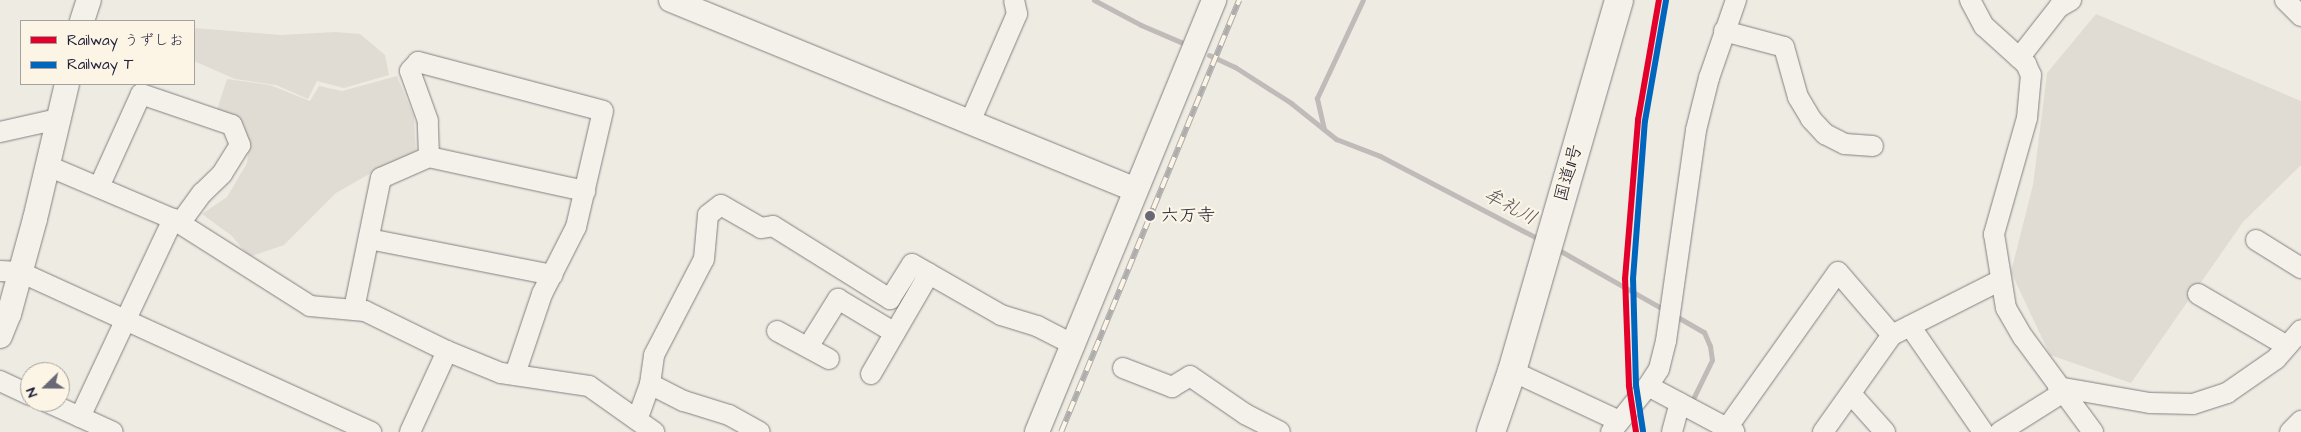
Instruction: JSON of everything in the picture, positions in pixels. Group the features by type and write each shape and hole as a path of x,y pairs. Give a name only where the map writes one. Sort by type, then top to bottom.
{"highway":[{"name":"国道11号","path":"1491,432 1512,371 1619,0"}],"street":[{"path":"82,20 89,0"},
{"path":"671,0 1136,190"},
{"path":"970,122 1017,14 1014,0"},
{"path":"1037,432 1214,0"},
{"path":"1970,0 1984,26 2026,64 2031,74 2027,118 1994,234 2006,308 2022,337 2093,432"},
{"path":"2019,58 2060,7 2071,0"},
{"path":"2285,0 2301,16"},
{"path":"1512,371 1615,427 1648,386 1659,369 1671,311 1696,130 1709,78 1733,1"},
{"path":"1724,31 1784,47 1798,97 1811,119 1825,134 1845,144 1873,146"},
{"path":"429,157 428,121 410,71 418,62 603,111 576,227 542,294 514,374"},
{"path":"0,336 10,272 48,166 67,85"},
{"path":"80,417 176,221 222,174 240,146 232,126 141,94 100,187"},
{"path":"0,132 58,119"},
{"path":"354,309 380,178 429,157 585,191"},
{"path":"48,166 176,221 310,306 365,311 447,351 501,373 589,386 643,427 654,355 704,258 708,216 721,205 760,228 773,226 890,299 912,264 1000,315 1037,326 1074,345"},
{"path":"368,239 552,275"},
{"path":"2256,240 2301,268"},
{"path":"10,272 126,320 371,432"},
{"path":"1648,386 1731,430 1838,272 1892,334"},
{"path":"871,374 929,274"},
{"path":"1823,432 1892,334 2001,280"},
{"path":"2198,294 2287,346"},
{"path":"808,347 838,299 895,333"},
{"path":"1910,326 1983,432"},
{"path":"2000,432 2060,390 2150,403 2193,404 2227,393 2276,359 2301,330"},
{"path":"777,331 829,359"},
{"path":"410,432 447,351"},
{"path":"1124,368 1172,387 1190,376 1245,414 1280,432"},
{"path":"0,381 20,390"},
{"path":"650,384 684,401 729,416 760,432"},
{"path":"1851,394 1885,432"},
{"path":"1672,432 1687,406"},
{"path":"69,412 113,432"},
{"path":"2290,432 2301,421"}],"shaded area":[{"path":"2096,14 2301,101 2301,165 2243,222 2131,383 2050,355 2011,272 2033,185 2047,73"},
{"path":"195,28 281,35 335,32 360,34 385,55 389,75 344,88 317,81 308,99 276,85 235,79 195,61"},
{"path":"397,76 414,117 416,155 371,173 336,193 284,245 249,257 232,236 202,214 227,197 247,163 249,143 244,124 216,113 227,79 270,85 310,101 319,86 342,91"}],"waterway":[{"name":"牟礼川","path":"1094,0 1141,25 1183,43"},
{"path":"1324,129 1317,98 1363,0"},
{"name":"牟礼川","path":"1209,55 1235,67 1291,103 1336,139 1380,156 1541,240"},
{"name":"牟礼川","path":"1557,249 1665,310"},
{"name":"牟礼川","path":"1674,315 1704,332 1710,346 1712,360 1691,403"}],"railway":[{"path":"1061,432 1239,0"}],"rail line":[{"name":"うずしお","path":"1636,432 1629,386 1625,279 1638,120 1659,0"},
{"name":"T","path":"1643,431 1636,385 1633,279 1645,121 1666,1"}],"place":[{"name":"六万寺","path":"1150,216"}]}
